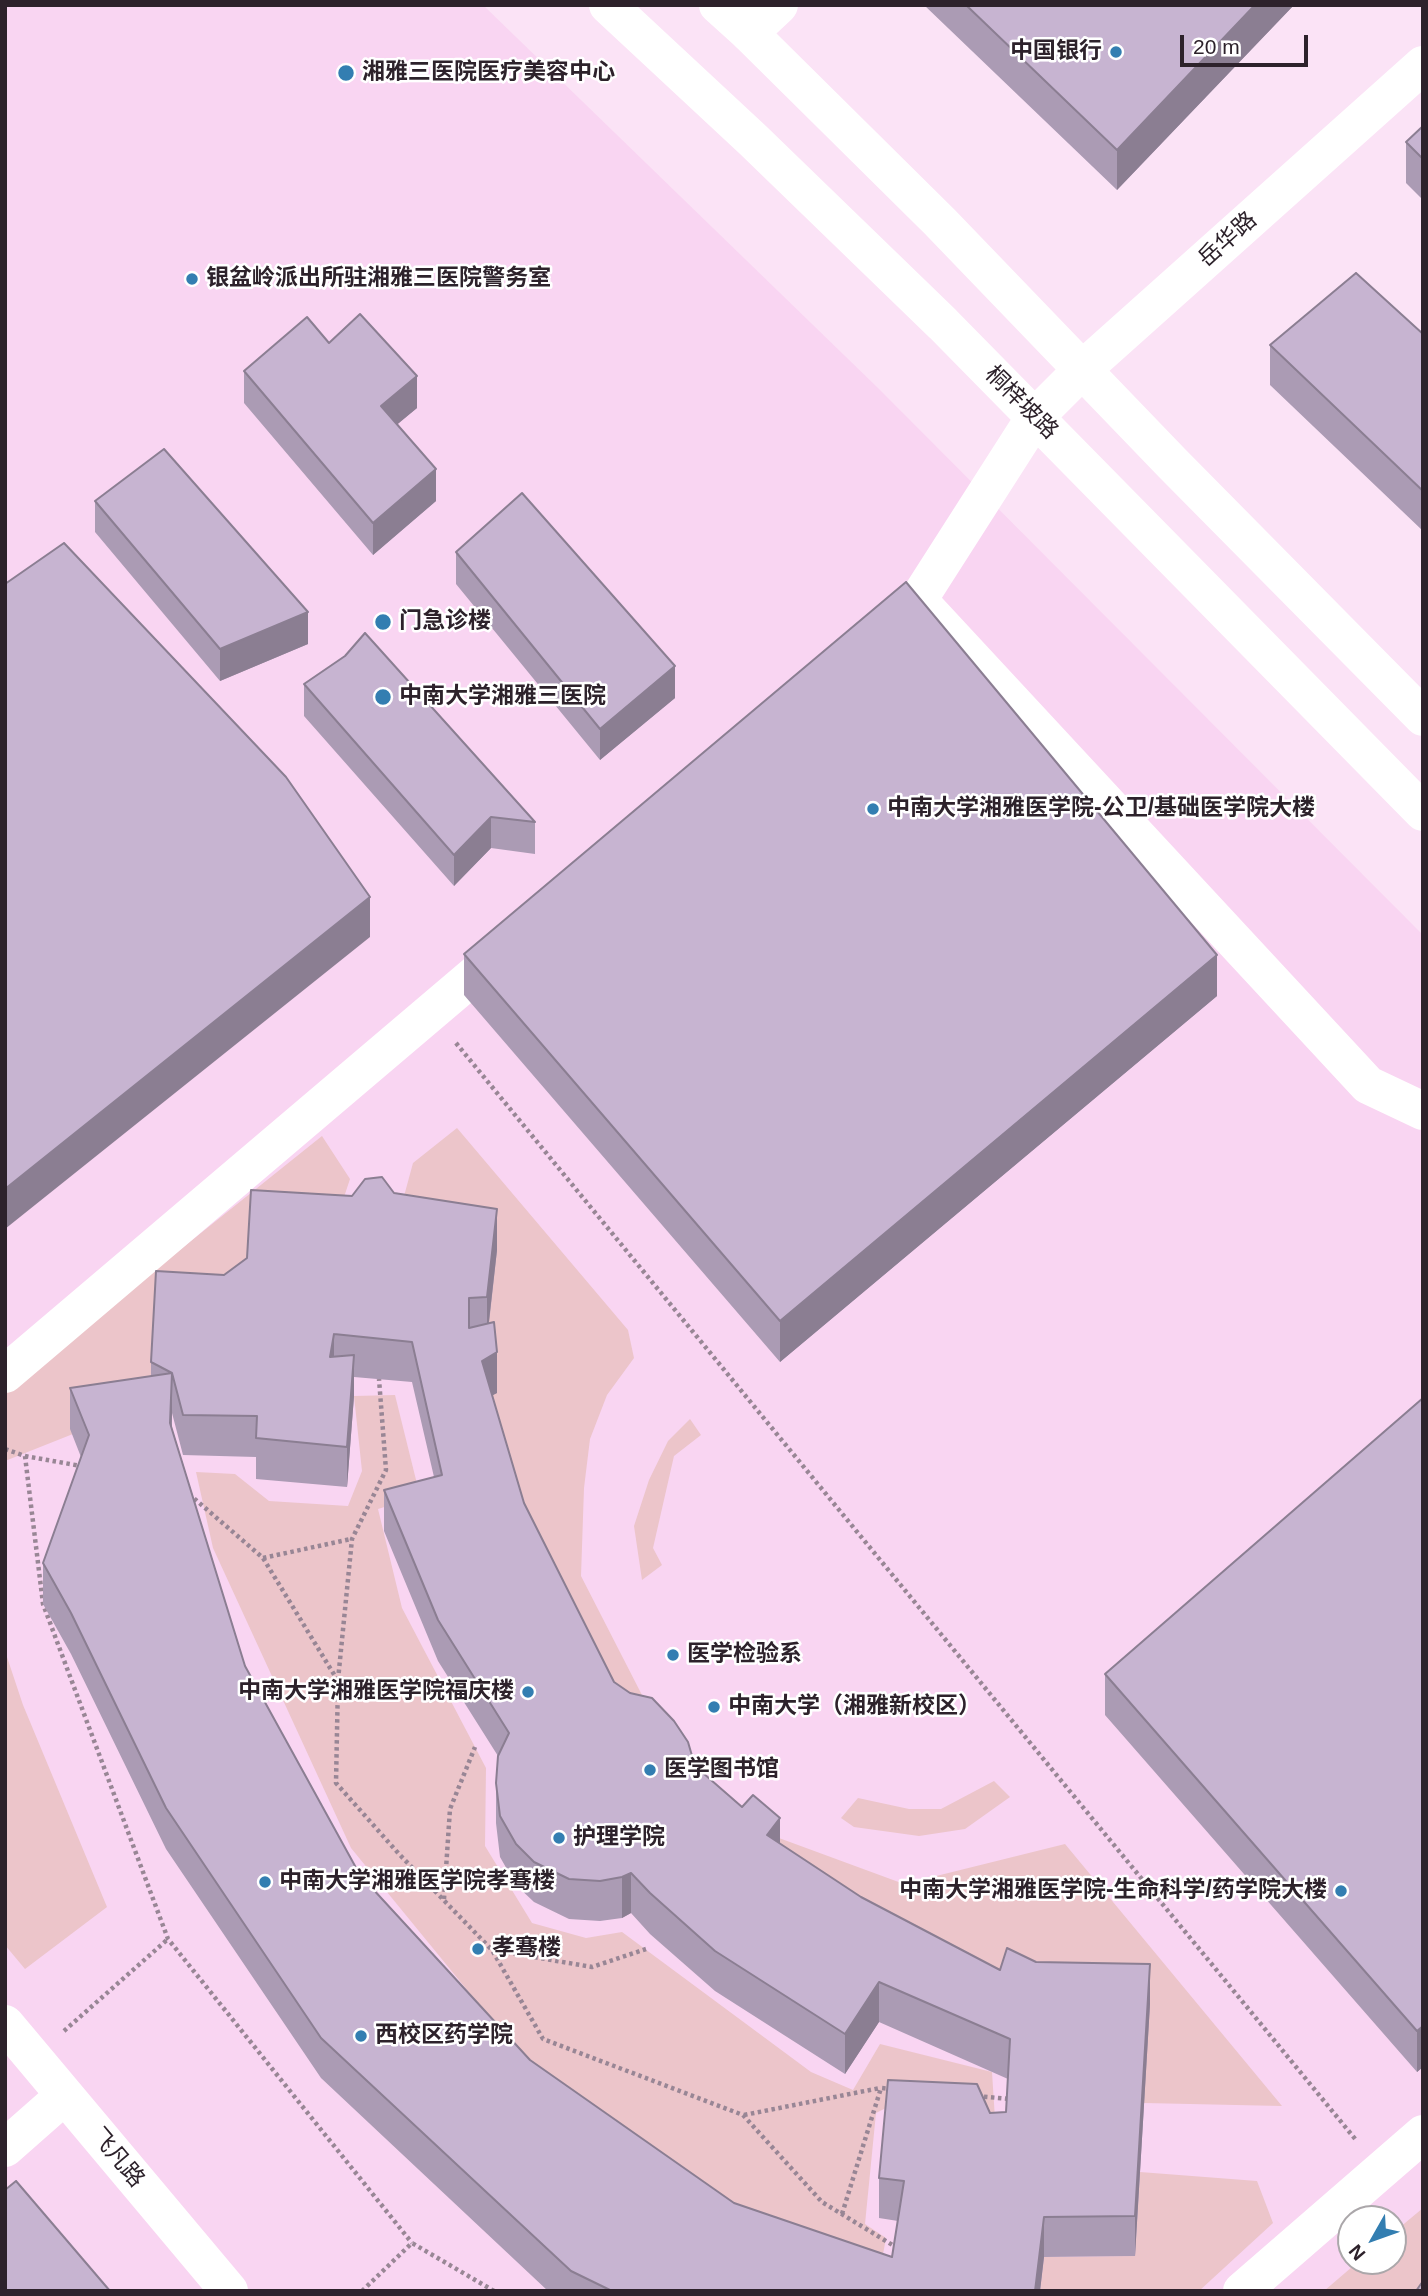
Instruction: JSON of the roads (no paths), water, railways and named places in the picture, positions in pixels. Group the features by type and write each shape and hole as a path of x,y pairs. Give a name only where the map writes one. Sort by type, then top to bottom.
{"street":[{"name":"桐梓坡路","path":"608,5 753,140 1035,417 1423,812"},
{"path":"718,5 750,33 940,222 1172,463 1423,717"},
{"path":"750,33 779,5"},
{"name":"岳华路","path":"855,654 918,600 1035,417 1083,369 1423,65"},
{"path":"918,600 1368,1085 1423,1111"},
{"path":"5,1374 526,931"},
{"name":"飞凡路","path":"5,2024 229,2291"},
{"path":"5,2148 64,2096"},
{"path":"1242,2291 1423,2134"}],"place":[{"name":"中国银行","path":"1116,52"},
{"name":"湘雅三医院医疗美容中心","path":"346,73"},
{"name":"银盆岭派出所驻湘雅三医院警务室","path":"192,279"},
{"name":"门急诊楼","path":"383,622"},
{"name":"中南大学湘雅三医院","path":"383,697"},
{"name":"中南大学湘雅医学院-公卫/基础医学院大楼","path":"873,809"},
{"name":"医学检验系","path":"673,1655"},
{"name":"中南大学湘雅医学院福庆楼","path":"528,1692"},
{"name":"中南大学（湘雅新校区）","path":"714,1707"},
{"name":"医学图书馆","path":"650,1770"},
{"name":"护理学院","path":"559,1838"},
{"name":"中南大学湘雅医学院孝骞楼","path":"265,1882"},
{"name":"中南大学湘雅医学院-生命科学/药学院大楼","path":"1341,1891"},
{"name":"孝骞楼","path":"478,1949"},
{"name":"西校区药学院","path":"361,2036"}]}
